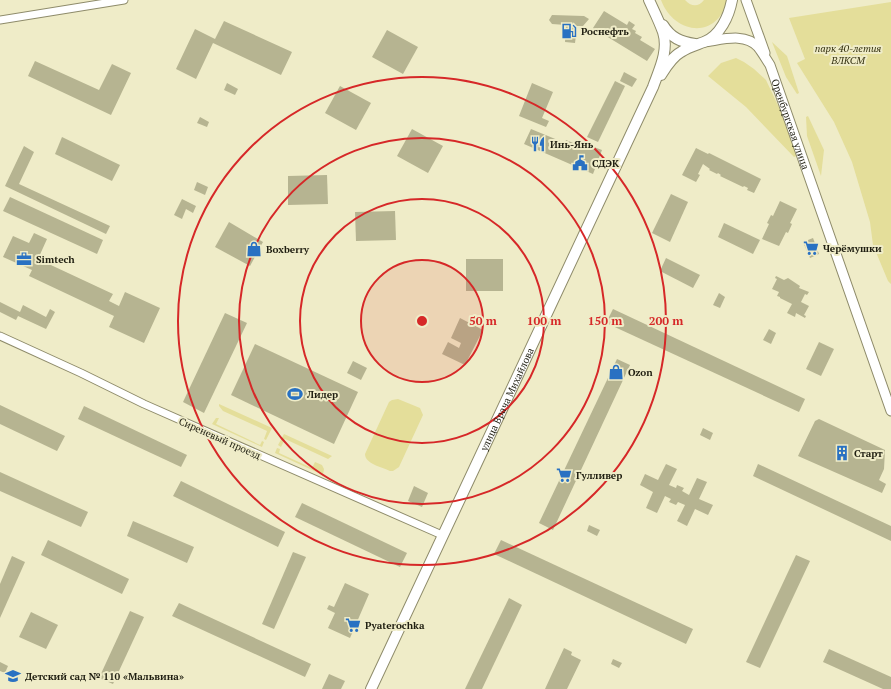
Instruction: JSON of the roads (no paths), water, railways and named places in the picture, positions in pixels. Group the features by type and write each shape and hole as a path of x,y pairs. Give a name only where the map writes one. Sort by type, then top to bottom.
{"main road":[{"path":"649,0 663,32 665,43 663,59 653,87"},
{"path":"655,14 671,36 679,41 700,43 712,37 723,25 731,9 732,0"},
{"name":"Оренбургская улица","path":"653,87 671,61 680,52 700,43"},
{"name":"улица Врача Михайлова","path":"372,689 442,535 653,87"}],"street":[{"path":"0,20 124,0"},
{"path":"746,0 770,65"},
{"name":"Оренбургская улица","path":"700,43 736,38 747,39 758,47 770,65 891,411"},
{"name":"Сиреневый проезд","path":"0,336 82,373 144,404 442,535"}],"place":[{"name":"Роснефть","path":"569,31"},
{"name":"Инь-Янь","path":"538,144"},
{"name":"СДЭК","path":"580,163"},
{"name":"Черёмушки","path":"811,248"},
{"name":"Boxberry","path":"254,249"},
{"name":"Simtech","path":"24,259"},
{"name":"Ozon","path":"616,372"},
{"name":"Лидер","path":"295,394"},
{"name":"Старт","path":"842,453"},
{"name":"Гулливер","path":"564,475"},
{"name":"Pyaterochka","path":"353,625"},
{"name":"Детский сад № 110 «Мальвина»","path":"13,676"}],"park label":[{"name":"парк 40-летия ВЛКСМ","path":"848,54"}]}
